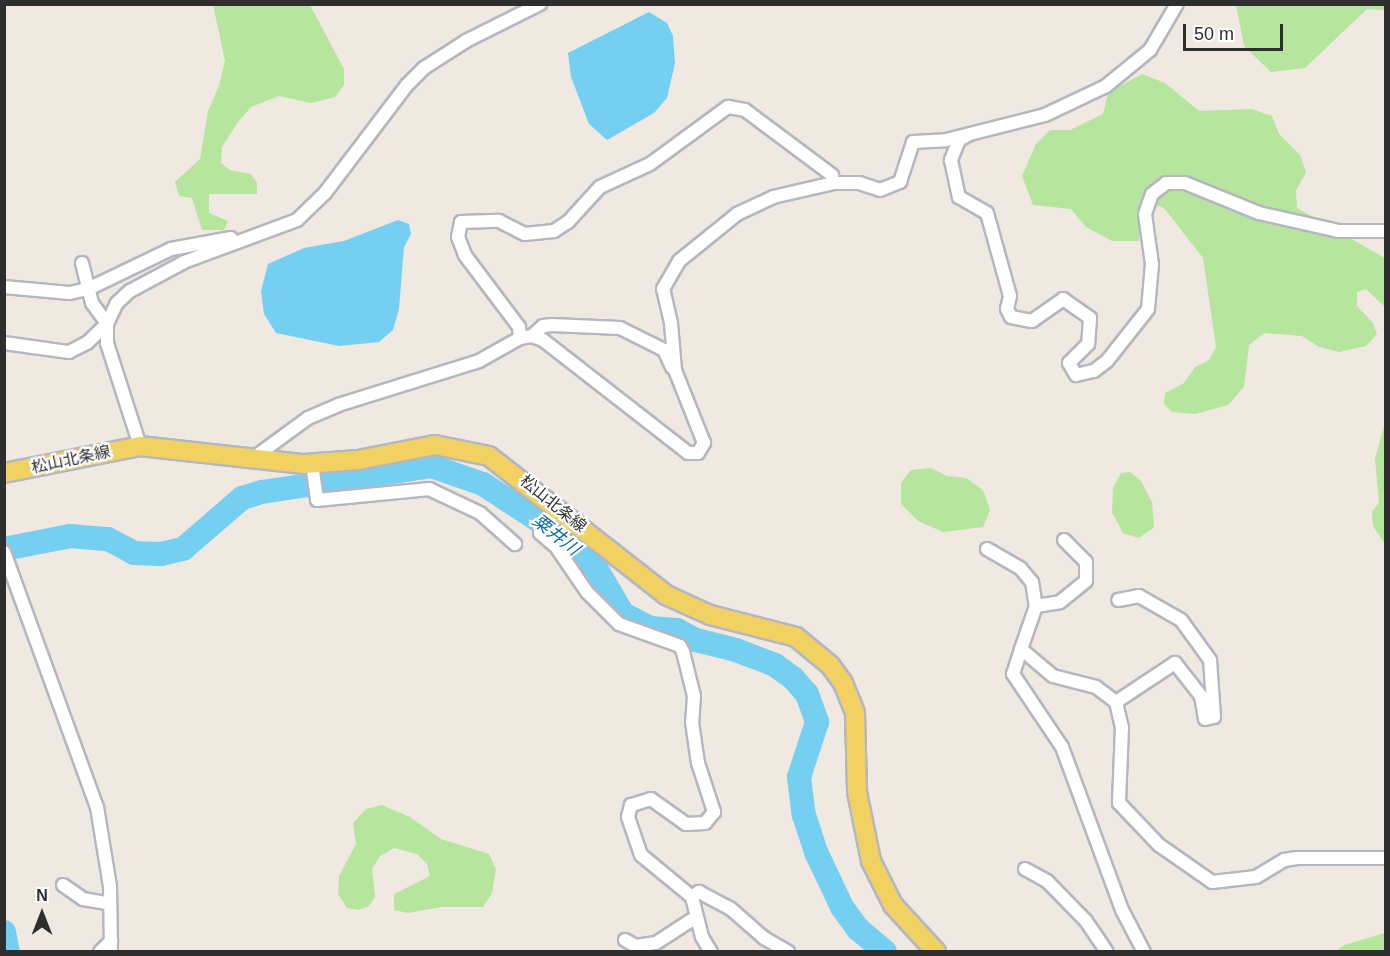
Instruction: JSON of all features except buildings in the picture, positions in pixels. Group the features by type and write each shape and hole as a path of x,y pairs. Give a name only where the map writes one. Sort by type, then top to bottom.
{"main road":[{"name":"松山北条線","path":"4,473 140,446 252,459 313,470 420,447 451,446 489,456 554,514 666,595 710,615 796,637 830,665 849,697 858,726 857,792 871,861 893,905 936,951"}],"street":[{"path":"4,343 69,352 87,343 107,324 117,303 130,291 178,265 238,240 297,220 325,193 406,85 424,68 466,41 540,4"},
{"path":"794,190 848,182 880,190 900,182 913,142 946,140 977,130 1045,116 1106,86 1150,50 1177,4"},
{"path":"252,459 308,418 389,387 479,361 526,337 543,326 552,325 620,328 664,350 675,369 701,430 704,443 698,453 688,453 543,340 526,337 465,255 458,237 462,222 499,221 513,230 533,234 554,231 568,222 600,187 650,164 728,107 745,110 832,175"},
{"path":"977,130 959,140 954,148 951,160 959,197 987,213 1010,296 1008,309 1011,317 1032,321 1063,299 1090,318 1088,344 1069,363 1076,375 1094,371 1107,361 1148,309 1152,264 1146,214 1152,194 1166,183 1185,183 1259,213 1327,228 1386,231"},
{"path":"675,369 671,323 663,289 679,261 737,214 794,190 806,181 832,175 870,179 880,190"},
{"path":"4,287 70,292 88,289 171,249 216,239 238,240"},
{"path":"171,249 178,265"},
{"path":"82,263 88,289 100,318 107,324 107,343 140,446"},
{"path":"313,470 317,500 331,501 429,489 480,513 516,544"},
{"path":"554,514 540,533 557,548 586,592 619,624 680,646 683,652 694,696 692,722 698,763 714,812 705,823 686,824 651,799 631,805 628,817 641,855 692,897 696,917 711,951"},
{"path":"1036,606 1060,602 1086,581 1086,562 1064,540"},
{"path":"987,549 1021,569 1032,582 1036,606 1013,674 1062,747 1122,910 1144,951"},
{"path":"6,557 97,807 107,851 111,946 100,951"},
{"path":"1116,702 1175,663 1201,696 1205,719 1214,717 1210,660 1181,620 1139,596 1118,600"},
{"path":"1021,649 1053,676 1096,687 1116,702 1122,727 1119,803 1159,845 1212,882 1256,877 1284,860 1297,858 1386,858"},
{"path":"1025,869 1047,881 1086,921 1107,951"},
{"path":"63,885 83,899 110,904"},
{"path":"692,897 699,892 731,909 764,938 788,951"},
{"path":"625,940 636,946 656,943 696,917"}],"green space":[{"path":"1385,4 1385,10 1367,9 1305,68 1271,72 1244,46 1236,5"},
{"path":"213,5 310,5 344,69 344,85 335,97 311,103 279,96 251,107 222,147 221,163 230,170 251,174 257,183 257,194 209,194 209,213 228,221 224,230 202,230 192,198 179,196 175,182 200,159 208,111 219,86 225,61"},
{"path":"1142,74 1165,83 1199,111 1252,109 1272,116 1279,134 1300,155 1306,172 1296,191 1297,208 1385,258 1385,307 1366,289 1357,292 1357,306 1373,323 1377,334 1366,346 1339,352 1319,347 1302,336 1264,333 1249,345 1244,387 1228,405 1195,414 1172,412 1164,404 1165,393 1184,383 1195,367 1209,360 1216,347 1203,258 1164,208 1156,205 1141,215 1139,241 1112,241 1086,227 1071,209 1033,205 1022,176 1036,144 1050,130 1070,130 1103,114 1108,93"},
{"path":"1385,423 1385,544 1373,526 1372,512 1379,502 1375,459"},
{"path":"931,468 947,476 966,478 983,490 990,510 983,527 943,532 918,521 901,504 901,483 911,470"},
{"path":"1130,472 1141,481 1152,502 1154,527 1139,538 1123,533 1112,512 1113,488 1121,473"},
{"path":"382,805 410,817 441,839 489,854 496,869 492,893 483,907 442,907 408,913 394,910 394,894 430,876 427,864 417,854 394,848 380,856 372,869 375,897 369,906 358,910 347,908 338,894 339,876 356,844 353,823 366,809"},
{"path":"1385,933 1385,951 1336,951 1344,945"}],"water":[{"path":"649,12 667,23 673,36 675,63 667,98 654,113 607,140 589,124 571,77 568,53"},
{"path":"398,220 409,224 411,234 404,247 399,309 393,330 379,342 339,346 276,333 264,314 261,291 268,264 304,248 344,241"}],"waterway":[{"name":"粟井川","path":"4,549 70,536 108,539 134,553 161,554 183,549 242,498 262,492 431,466 483,484 562,536 596,568 623,614 650,628 677,630 696,640 736,650 775,665 793,678 807,694 817,722 799,777 804,815 816,852 842,907 858,929 885,952"},
{"path":"4,932 8,952"}]}
